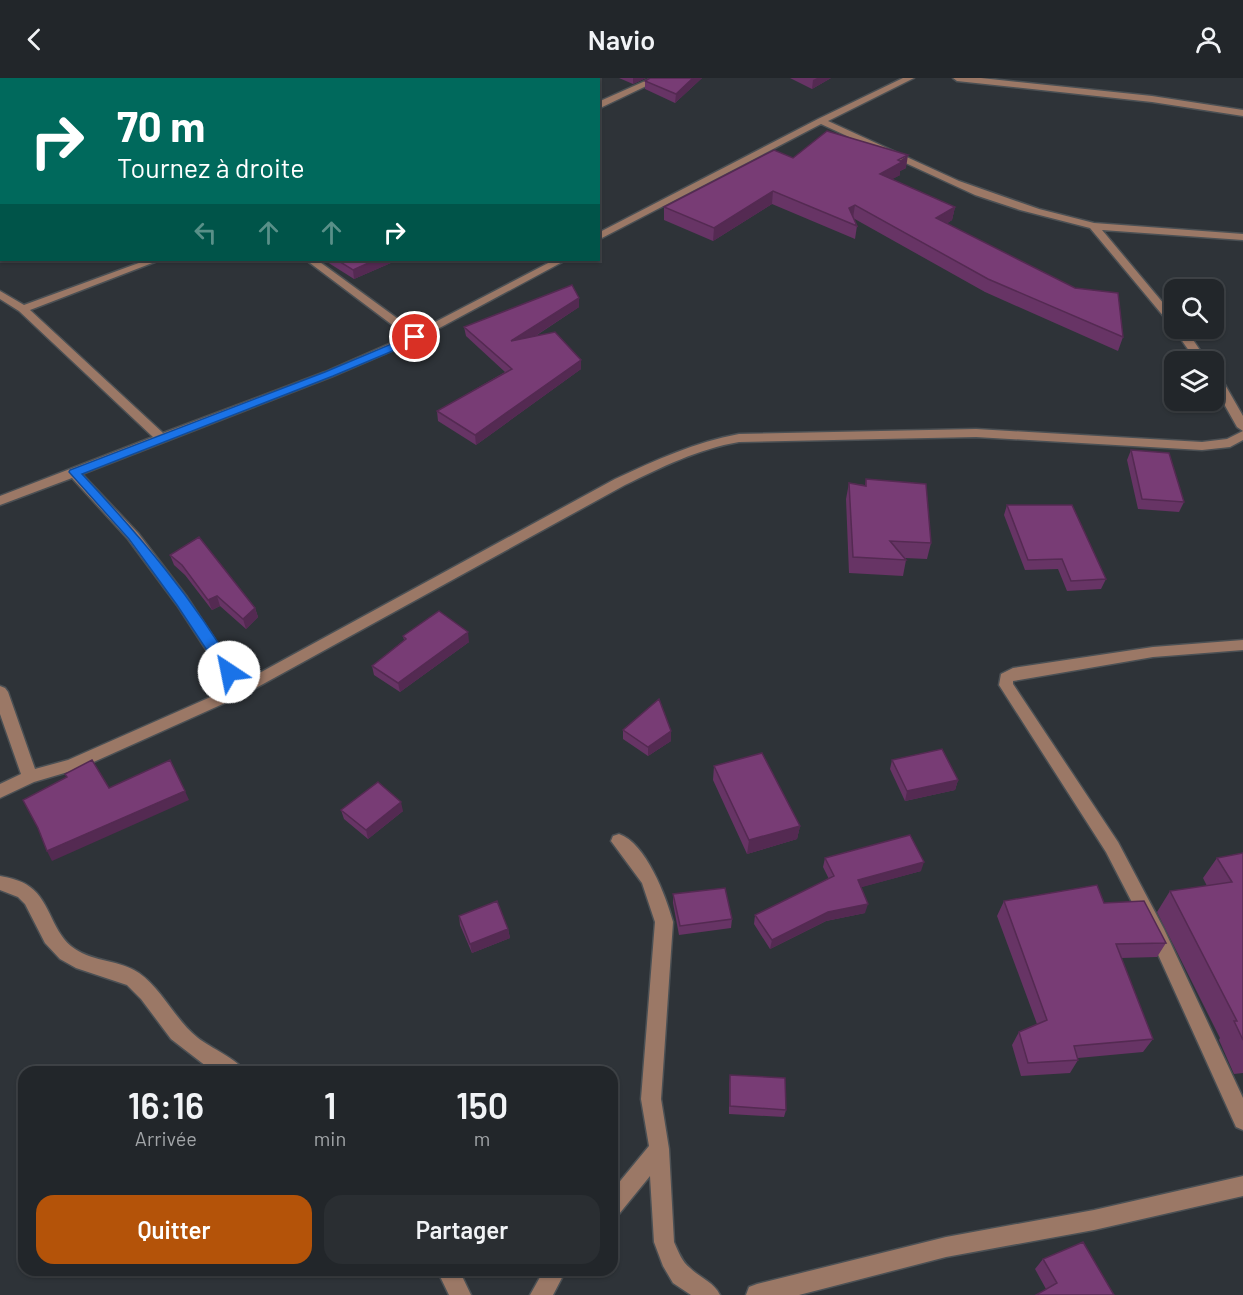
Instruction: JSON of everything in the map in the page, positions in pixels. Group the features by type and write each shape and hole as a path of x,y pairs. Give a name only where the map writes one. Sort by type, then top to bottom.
{"street":[{"path":"600,105 659,78"},
{"path":"600,236 910,78"},
{"path":"957,78 1142,98 1243,113"},
{"path":"822,121 1002,201 1094,226 1243,237"},
{"path":"1094,226 1164,310"},
{"path":"23,309 152,261"},
{"path":"312,261 415,337"},
{"path":"0,501 162,439 415,337 559,261"},
{"path":"0,294 23,309 162,439"},
{"path":"1224,394 1243,427"},
{"path":"0,791 30,777 72,765 240,690 620,482 663,461 720,440 943,432 1202,446 1230,443 1243,435"},
{"path":"74,472 133,536 182,601 240,690"},
{"path":"1241,1112 1158,935 1112,847 1006,685 1006,678 1013,674 1142,653 1243,645"},
{"path":"0,692 30,777"},
{"path":"619,841 646,870 658,897 664,922 651,1099 659,1149 664,1242 670,1259 681,1275 709,1295"},
{"path":"0,883 28,893 57,944 67,955 86,965 126,975 137,981 178,1033 223,1066"},
{"path":"618,1200 659,1149"},
{"path":"757,1295 946,1247 1094,1220 1243,1186"},
{"path":"450,1276 460,1295"},
{"path":"541,1295 552,1276"}],"building":[{"path":"650,78 693,78 676,94 645,81"},
{"path":"827,131 908,155 898,160 902,162 880,174 955,207 936,218 1075,288 1118,293 1123,337 988,279 855,205 849,208 857,226 773,191 714,228 664,207 774,150 793,158"},
{"path":"339,261 373,261 353,270"},
{"path":"572,285 579,298 511,341 555,332 581,360 475,435 437,411 512,369 464,327"},
{"path":"1131,450 1169,453 1184,502 1142,499"},
{"path":"866,479 926,484 931,543 890,541 906,560 853,557 849,483 866,486"},
{"path":"1007,505 1072,505 1106,579 1071,581 1062,559 1028,560"},
{"path":"199,537 255,608 243,619 217,596 208,600 182,565 170,555"},
{"path":"439,611 468,632 398,683 372,666 406,639 403,636"},
{"path":"659,699 671,731 648,747 623,730"},
{"path":"942,749 958,780 907,791 892,760"},
{"path":"762,753 800,826 749,840 714,766"},
{"path":"92,760 109,788 170,760 185,791 47,851 23,800 67,777 65,774"},
{"path":"378,782 401,802 366,830 341,810"},
{"path":"910,835 924,862 858,880 868,904 828,912 772,940 755,915 834,876 825,858"},
{"path":"1243,853 1243,1040 1234,1021 1237,1021 1170,891 1232,882 1217,858"},
{"path":"1097,885 1104,903 1144,901 1166,943 1116,944 1153,1039 1074,1046 1078,1060 1028,1063 1019,1032 1047,1020 1004,901"},
{"path":"725,888 732,919 680,926 673,894"},
{"path":"497,901 508,929 470,944 459,916"},
{"path":"730,1075 785,1078 786,1110 730,1106"},
{"path":"1083,1242 1114,1295 1036,1295 1057,1283 1043,1259"}],"route":[{"path":"229,672 182,601 133,536 74,472 329,374 415,337"}]}
